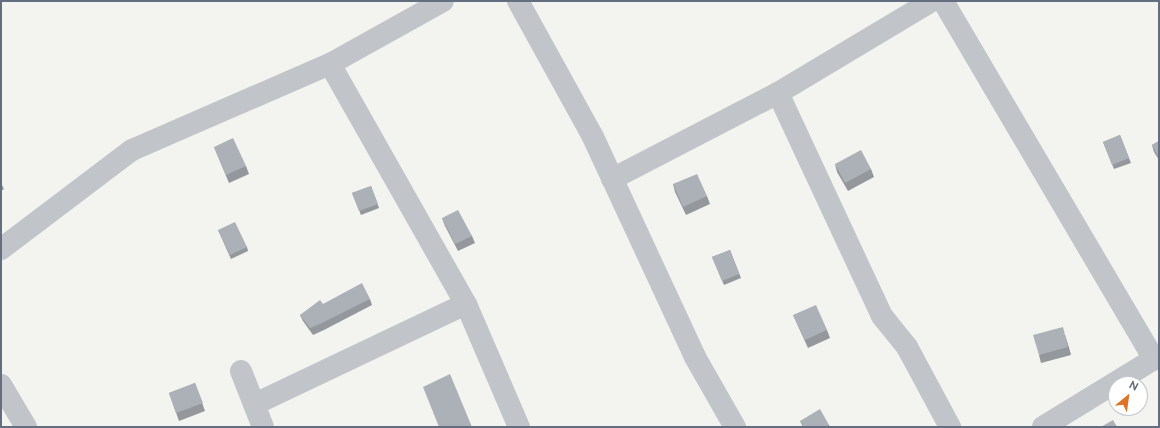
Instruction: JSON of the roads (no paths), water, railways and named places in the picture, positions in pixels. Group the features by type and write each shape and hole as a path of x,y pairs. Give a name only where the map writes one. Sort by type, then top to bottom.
{"street":[{"path":"1,249 132,150 330,64 443,1"},
{"path":"518,1 612,179 695,357 735,427"},
{"path":"612,179 778,93 932,1"},
{"path":"943,1 1156,358 1043,427"},
{"path":"330,64 466,304 519,427"},
{"path":"778,93 882,316 907,347 950,427"},
{"path":"255,404 466,304"},
{"path":"241,371 263,427"},
{"path":"1,385 26,427"}]}
